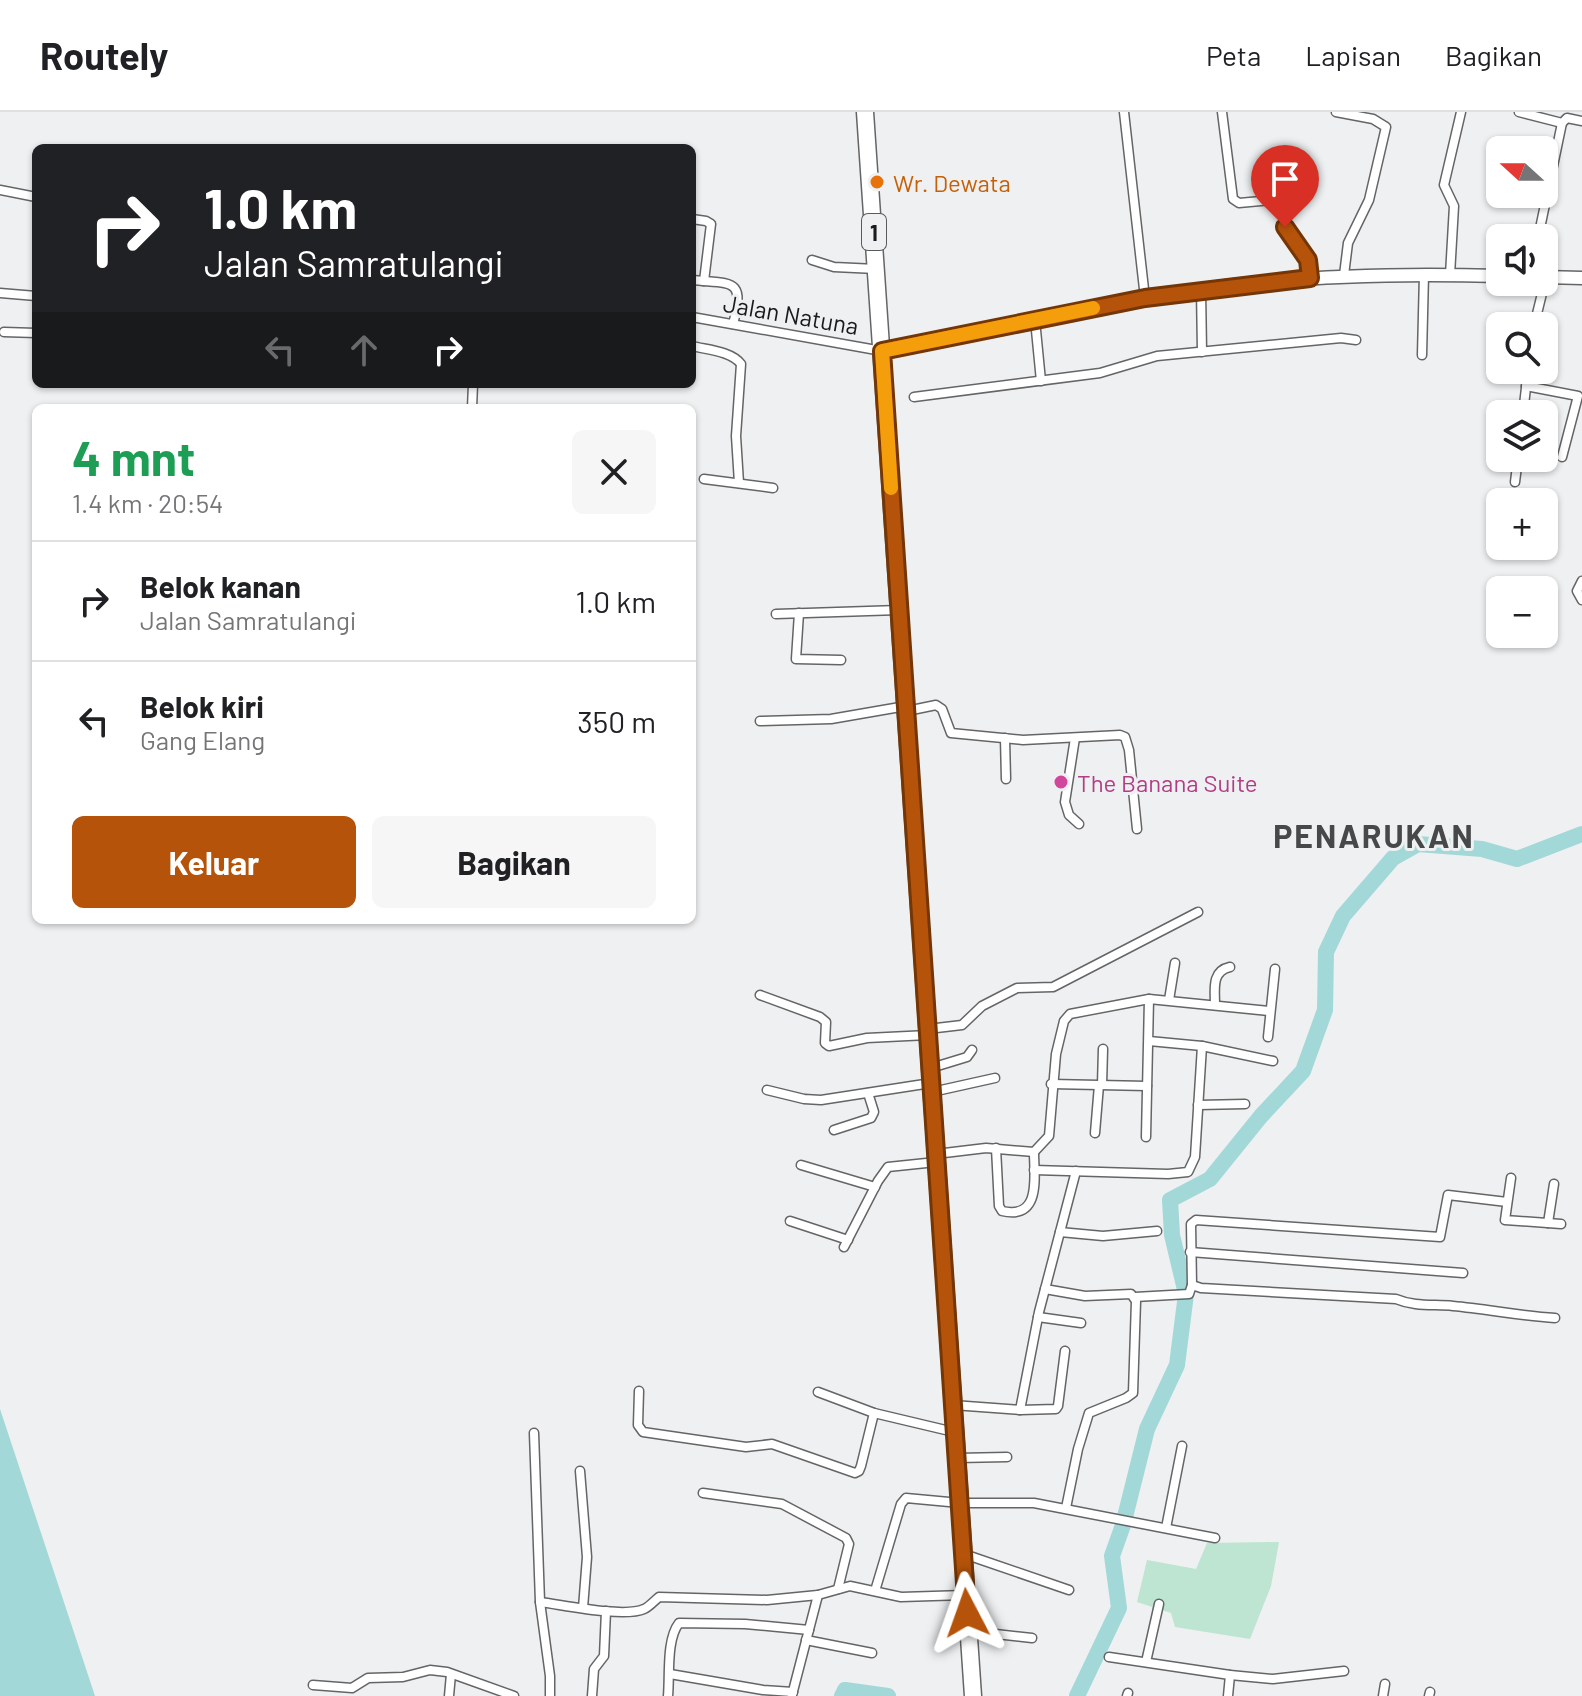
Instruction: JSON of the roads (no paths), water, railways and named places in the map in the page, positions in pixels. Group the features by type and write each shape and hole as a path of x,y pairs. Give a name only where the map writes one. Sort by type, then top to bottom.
{"highway":[{"name":"1","path":"865,112 973,1696"}],"main road":[{"path":"882,351 1201,289 1344,275 1486,276"},
{"path":"1558,277 1582,278"}],"street":[{"path":"1124,112 1145,298"},
{"path":"1222,112 1233,199 1239,203 1282,199 1285,227 1308,260 1310,278"},
{"path":"1336,112 1384,124 1386,131 1369,200 1351,233 1344,275"},
{"path":"1450,275 1454,206 1444,185 1461,112"},
{"path":"1519,112 1542,115 1562,123"},
{"path":"1541,224 1562,123 1567,118 1582,121"},
{"path":"0,190 32,196"},
{"path":"696,220 711,224 704,281"},
{"path":"812,260 834,267 877,269"},
{"path":"1422,355 1424,274"},
{"path":"696,280 726,282 737,291 739,305 733,324"},
{"path":"1201,289 1202,352"},
{"path":"0,293 32,296"},
{"name":"Jalan Natuna","path":"696,318 882,351"},
{"path":"1035,320 1041,381"},
{"path":"4,332 32,333"},
{"path":"914,397 1100,373 1157,356 1341,338 1356,340"},
{"path":"696,347 736,358 741,364 736,436 739,483"},
{"path":"1524,400 1526,386 1578,396 1562,457"},
{"path":"1515,482 1516,472"},
{"path":"704,479 773,488"},
{"path":"1582,581 1577,591 1582,600"},
{"path":"776,614 900,610"},
{"path":"799,613 796,659 841,660"},
{"path":"760,721 831,719 936,705 942,709 951,733 1005,738 1120,735 1128,741 1137,829"},
{"path":"1005,738 1006,779"},
{"path":"1075,738 1065,802 1069,815 1079,824"},
{"path":"760,995 820,1017 826,1022 825,1043 829,1046 867,1038 928,1032 962,1025 982,1006 1017,988 1053,987 1198,912"},
{"path":"1169,1000 1175,963"},
{"path":"1215,1005 1217,975 1220,970 1230,967"},
{"path":"1268,1037 1275,969"},
{"path":"1146,1137 1149,999"},
{"path":"996,1148 999,1206 1002,1211 1019,1211 1029,1204 1034,1195 1034,1152 1049,1136 1051,1084 1059,1038 1068,1015 1149,999 1269,1011"},
{"path":"1149,1041 1202,1046 1273,1061"},
{"path":"1034,1170 1188,1172 1195,1157 1202,1046"},
{"path":"1095,1133 1103,1049"},
{"path":"931,1081 967,1057 972,1050"},
{"path":"767,1090 821,1100 931,1081 995,1078"},
{"path":"1051,1084 1147,1086"},
{"path":"834,1130 871,1118 874,1112 868,1093"},
{"path":"1198,1105 1245,1104"},
{"path":"790,1221 846,1244 888,1167 996,1148 1034,1152"},
{"path":"801,1165 875,1187"},
{"path":"1020,1410 1038,1317 1076,1171"},
{"path":"1511,1178 1505,1220 1561,1224"},
{"path":"1548,1223 1554,1184"},
{"path":"1190,1290 1191,1224 1196,1220 1440,1237 1448,1195 1507,1202"},
{"path":"1060,1232 1103,1236 1157,1231"},
{"path":"1190,1252 1463,1273"},
{"path":"1045,1289 1085,1296 1131,1294 1135,1297 1177,1294 1201,1288 1388,1299 1410,1305 1458,1306 1555,1318"},
{"path":"1066,1508 1089,1413 1133,1393 1135,1297"},
{"path":"1038,1317 1081,1323"},
{"path":"953,1405 1051,1411 1057,1408 1065,1351"},
{"path":"639,1391 638,1425 643,1432 746,1447 772,1444 855,1473 860,1470 874,1413"},
{"path":"818,1392 874,1413 955,1432"},
{"path":"534,1433 540,1602 550,1696"},
{"path":"1166,1528 1182,1446"},
{"path":"957,1458 1007,1457"},
{"path":"580,1471 587,1557 583,1608"},
{"path":"703,1493 782,1504 846,1538 848,1550 838,1589"},
{"path":"875,1591 903,1500 910,1498 960,1503 1034,1503 1215,1538"},
{"path":"963,1553 1069,1590"},
{"path":"540,1602 606,1611 644,1609 662,1597 767,1600 818,1595 850,1586 901,1597 966,1595"},
{"path":"670,1674 792,1694 818,1595"},
{"path":"1146,1662 1159,1604"},
{"path":"592,1696 594,1669 604,1656 606,1611"},
{"path":"668,1696 673,1641 679,1623 736,1623 808,1635 872,1653"},
{"path":"969,1631 1032,1638"},
{"path":"1109,1657 1273,1679 1344,1671"},
{"path":"313,1685 352,1688 368,1678 409,1676 430,1670 514,1696"},
{"path":"449,1696 451,1674"},
{"path":"1228,1696 1230,1675"},
{"path":"1383,1696 1385,1684"}],"water":[{"path":"0,1409 95,1696 0,1696"}],"waterway":[{"path":"1077,1696 1119,1608 1112,1556 1147,1429 1177,1365 1186,1294 1172,1235 1170,1200 1210,1179 1261,1116 1303,1071 1325,1010 1326,952 1343,916 1393,858 1418,844 1482,849 1517,859 1582,834"},
{"path":"842,1696 845,1690 888,1696"}],"place":[{"name":"Wr. Dewata","path":"877,182"},
{"name":"The Banana Suite","path":"1061,782"}],"district":[{"name":"PENARUKAN","path":"1374,835"}]}
